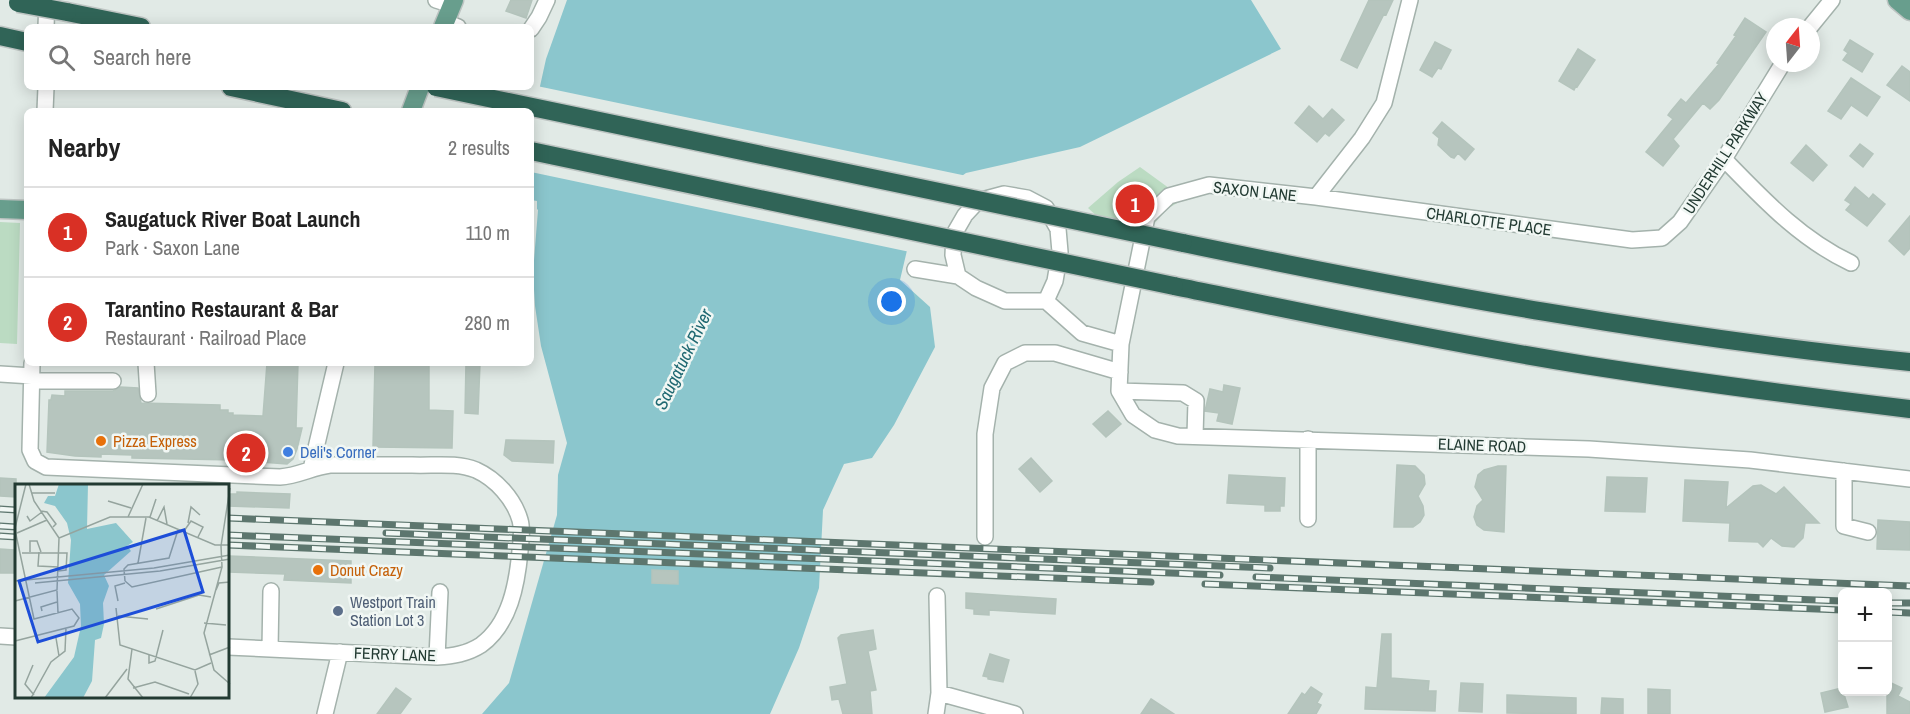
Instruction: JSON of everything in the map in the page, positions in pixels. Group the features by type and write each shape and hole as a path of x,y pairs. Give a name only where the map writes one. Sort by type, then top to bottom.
{"highway":[{"path":"12,1 126,24"},
{"path":"245,90 328,108"},
{"path":"450,90 1412,290 1537,312 1719,339 1910,362"},
{"path":"534,152 1414,334 1584,365 1910,409"}],"main road":[{"path":"1897,0 1910,11"},
{"path":"412,108 419,90"},
{"path":"0,208 24,210"}],"street":[{"path":"46,24 47,0"},
{"path":"534,24 547,0"},
{"name":"SAXON LANE","path":"1121,344 1147,217 1169,196 1209,185 1316,197 1362,138 1384,103 1410,0"},
{"path":"1818,18 1833,0"},
{"name":"UNDERHILL PARKWAY","path":"1662,238 1680,222 1724,159 1777,72"},
{"path":"45,108 46,90"},
{"path":"1724,159 1784,220 1827,252 1851,263"},
{"path":"958,276 953,255 954,234 965,215 978,201 987,198 1004,194 1027,198 1046,208 1058,229 1060,252 1055,281 1046,301"},
{"name":"CHARLOTTE PLACE","path":"1316,197 1632,240 1662,238"},
{"path":"915,269 958,276 976,288 1005,301 1046,301 1082,333 1121,344 1119,391 1183,393 1196,400 1195,436"},
{"path":"985,537 985,434 992,388 1005,363 1025,353 1055,353 1120,372"},
{"path":"146,366 148,394"},
{"path":"310,469 335,366"},
{"path":"0,374 32,373 113,381"},
{"name":"FERRY LANE","path":"32,373 30,443 35,461 40,465 52,468 280,477 290,477 310,469 330,465 452,466 476,471 498,485 509,498 520,519 522,535 518,576 506,612 488,638 466,653 437,657 230,647"},
{"name":"ELAINE ROAD","path":"1119,391 1133,415 1155,430 1178,436 1589,450 1750,460 1910,479"},
{"path":"1308,439 1308,519"},
{"path":"1844,471 1844,526 1868,532"},
{"path":"270,649 272,591"},
{"path":"437,657 441,592"},
{"path":"936,596 939,693 936,714"},
{"path":"0,636 15,637"},
{"path":"325,714 340,652"},
{"path":"939,693 1015,714"}],"green space":[{"path":"1140,167 1184,199 1167,209 1145,234 1100,219 1088,208 1118,182"},
{"path":"0,222 20,223 17,344 0,343"}],"water":[{"name":"Saugatuck River","path":"567,0 1251,0 1281,49 1080,147 966,173 917,208 900,280 930,307 935,347 894,425 872,458 844,464 823,510 819,588 799,648 770,714 482,714 509,683 557,515 558,475 567,443 541,346 534,290 538,210 537,201 534,200 534,113 546,59"}],"pier":[{"path":"537,86 967,176 919,210 910,252 534,173 534,108 532,108"}],"building":[{"path":"511,0 532,0 526,18 506,11"},
{"path":"1369,0 1393,0 1357,68 1341,60"},
{"path":"1745,18 1766,32 1719,100 1710,109 1703,103 1673,139 1679,146 1663,166 1646,152 1673,119 1668,115 1671,111 1681,99 1686,103 1719,64 1717,63 1736,36 1734,35"},
{"path":"1850,40 1873,54 1862,72 1843,60 1848,53 1844,50"},
{"path":"1435,42 1451,50 1441,69 1438,68 1432,77 1420,70"},
{"path":"1578,49 1595,60 1574,90 1559,81"},
{"path":"1902,66 1910,72 1910,101 1887,85"},
{"path":"1851,78 1880,97 1867,116 1851,105 1841,119 1828,111"},
{"path":"1309,106 1323,119 1332,109 1344,120 1329,136 1325,133 1317,142 1295,123"},
{"path":"1442,122 1474,149 1465,160 1458,153 1454,158 1451,157 1438,145 1439,138 1433,133"},
{"path":"1860,144 1873,154 1863,167 1850,156"},
{"path":"1806,145 1827,165 1813,181 1791,163"},
{"path":"1855,187 1869,199 1873,194 1885,204 1867,226 1846,210 1851,204 1845,200"},
{"path":"1910,216 1910,248 1904,255 1889,241"},
{"path":"267,366 298,366 296,428 302,428 293,459 287,464 234,460 132,458 132,455 75,456 47,452 49,400 52,395 65,396 65,391 113,391 120,387 138,388 141,403 220,405 220,410 228,410 228,413 233,413 233,415 263,416"},
{"path":"375,366 429,366 429,410 453,411 452,448 373,447"},
{"path":"466,366 480,366 478,414 465,413"},
{"path":"1224,385 1240,388 1232,424 1217,421 1219,413 1205,411 1210,389 1223,392"},
{"path":"1108,411 1121,424 1106,437 1093,424"},
{"path":"506,440 554,441 553,463 512,461 504,455"},
{"path":"1031,458 1052,481 1040,492 1019,469"},
{"path":"1397,465 1415,466 1424,475 1425,484 1418,496 1424,515 1413,527 1394,527"},
{"path":"1506,466 1504,532 1484,530 1477,525 1474,517 1477,506 1483,500 1475,487 1478,475 1484,470"},
{"path":"1229,475 1285,478 1284,506 1280,506 1280,511 1265,511 1265,505 1227,503"},
{"path":"1607,477 1647,478 1645,512 1605,511"},
{"path":"0,478 16,479 15,497 0,496"},
{"path":"1685,480 1728,482 1726,508 1753,486 1761,485 1776,494 1784,487 1819,523 1805,523 1803,538 1794,547 1782,546 1771,538 1763,547 1758,542 1729,541 1730,523 1683,521"},
{"path":"237,492 290,494 289,508 230,506 230,494 237,494"},
{"path":"1878,520 1910,522 1910,550 1877,549"},
{"path":"0,549 14,550 14,573 0,573"},
{"name":"Donut Crazy","path":"230,556 351,561 351,583 284,580 285,574 230,572"},
{"path":"652,570 678,571 678,584 652,583"},
{"path":"966,593 1056,599 1055,614 989,610 989,615 974,614 974,609 966,608"},
{"path":"873,630 876,649 868,651 876,690 870,691 872,714 843,714 839,699 832,700 830,687 847,684 838,638 841,635"},
{"path":"1382,634 1391,634 1391,678 1429,681 1428,691 1436,691 1435,711 1365,709 1366,687 1377,688"},
{"path":"990,654 1009,660 1003,682 983,676"},
{"path":"1461,683 1483,684 1482,712 1459,711"},
{"path":"1892,683 1902,688 1898,696 1910,702 1910,714 1887,714 1887,696 1892,696"},
{"path":"1311,687 1322,694 1317,703 1321,705 1316,714 1288,714 1302,693 1305,695"},
{"path":"396,688 411,699 400,714 377,714"},
{"path":"1648,689 1670,690 1670,714 1648,714"},
{"path":"1838,689 1838,696 1845,696 1848,707 1825,712 1821,693"},
{"path":"1507,695 1576,698 1576,714 1507,713"},
{"path":"1602,698 1623,699 1623,714 1601,714"},
{"path":"1151,699 1174,714 1141,714"}],"railway":[{"path":"0,509 15,510"},
{"path":"230,518 1910,586"},
{"path":"0,526 15,527"},
{"path":"386,533 1270,568"},
{"path":"230,535 1220,575"},
{"path":"0,536 15,537"},
{"path":"230,545 1151,582"},
{"path":"1256,577 1838,601"},
{"path":"1205,584 1838,610"},
{"path":"1892,603 1910,603"},
{"path":"1892,612 1910,613"}],"place":[{"name":"Saugatuck River Boat Launch","path":"1135,204"},
{"name":"Pizza Express","path":"101,441"},
{"name":"Deli's Corner","path":"288,452"},
{"name":"Tarantino Restaurant & Bar","path":"246,453"},
{"name":"Donut Crazy","path":"318,570"},
{"name":"Westport Train Station Lot 3","path":"338,611"}]}
